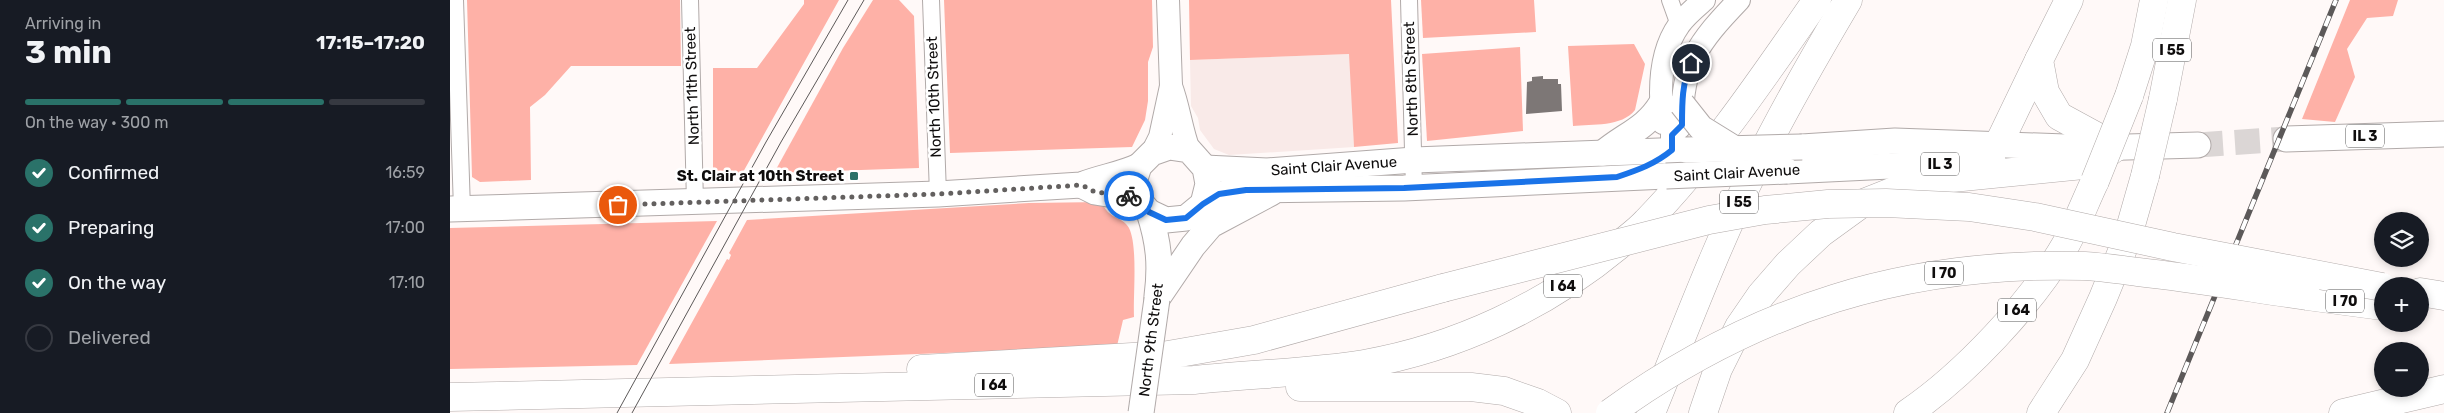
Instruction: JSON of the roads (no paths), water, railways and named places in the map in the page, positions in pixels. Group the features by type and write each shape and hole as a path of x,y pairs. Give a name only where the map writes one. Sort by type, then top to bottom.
{"highway":[{"name":"I 64","path":"450,397 1194,380 1310,371 1365,363 1440,344 1502,321 1557,289 1599,262 1646,223 1695,167 1742,106 1817,0"},
{"name":"I 55","path":"1651,413 1721,242 1756,166 1810,64 1848,0"},
{"path":"1979,163 1999,143 2069,0"},
{"name":"I 64","path":"1908,413 1976,358 2032,292 2066,244 2129,96 2145,46 2154,0"},
{"name":"I 55","path":"2041,413 2075,360 2127,239 2145,176 2163,99 2182,0"},
{"name":"IL 3","path":"2039,60 2045,92 2059,116 2106,147"},
{"path":"1703,413 1718,369 1739,327 1761,295 1788,264 1821,233 1861,204 1899,188 1932,180 2083,165 2102,157 2106,147"},
{"path":"794,390 871,371 1168,355 1254,340 1443,288 1709,220 1765,210 1828,204 1886,203 1969,207 2035,217 2173,247 2374,285"},
{"name":"I 70","path":"1610,413 1652,383 1723,342 1799,310 1866,288 1930,275 2006,266 2087,266 2374,305"},
{"path":"2429,294 2444,296"},
{"path":"2429,311 2444,313"},
{"path":"1194,380 1234,386 1471,387 1504,391 1538,403 1557,413"},
{"path":"2343,413 2444,389"},
{"path":"2425,413 2444,408"}],"main road":[{"path":"1144,206 1134,182 1160,137 1171,86 1168,0"},
{"path":"1603,153 1621,138 1643,126 1671,104 1696,52 1718,22 1739,0"},
{"path":"1675,154 1682,125 1671,104 1661,75 1670,44 1679,25 1700,1"},
{"path":"1082,185 1095,192 1144,206 1166,220 1195,211 1208,184 1205,168 1188,150 1182,132 1180,108 1171,86"},
{"path":"1671,104 1701,128 1735,149"},
{"name":"IL 3","path":"2286,139 2444,134"},
{"name":"Saint Clair Avenue","path":"1205,168 1267,171 1414,160 1603,153 1675,154 1895,141 2106,147 2198,145"},
{"path":"456,209 938,194 1082,185 1096,179 1120,175 1169,147 1188,150"},
{"name":"Saint Clair Avenue","path":"1675,154 1706,174 1979,163 2106,147"},
{"name":"Saint Clair Avenue","path":"1195,211 1219,194 1246,190 1414,188 1617,177 1675,154"},
{"path":"1157,299 1192,246 1212,225 1275,191"},
{"name":"North 9th Street","path":"1142,413 1160,266 1156,235 1144,206"},
{"name":"North 9th Street","path":"1160,266 1195,211"}],"street":[{"path":"455,0 456,209"},
{"name":"North 11th Street","path":"690,0 696,203"},
{"name":"North 10th Street","path":"931,0 938,194"},
{"name":"North 8th Street","path":"1409,0 1414,188"},
{"path":"1670,0 1679,25"},
{"path":"1700,1 1718,22"}],"tunnel":[{"path":"2198,145 2286,139"}],"tram line":[{"path":"617,413 766,142 848,0"},
{"path":"632,413 781,142 864,0"}],"railway":[{"path":"2167,413 2336,0"}],"place":[{"name":"St. Clair at 10th Street","path":"854,176"}]}
